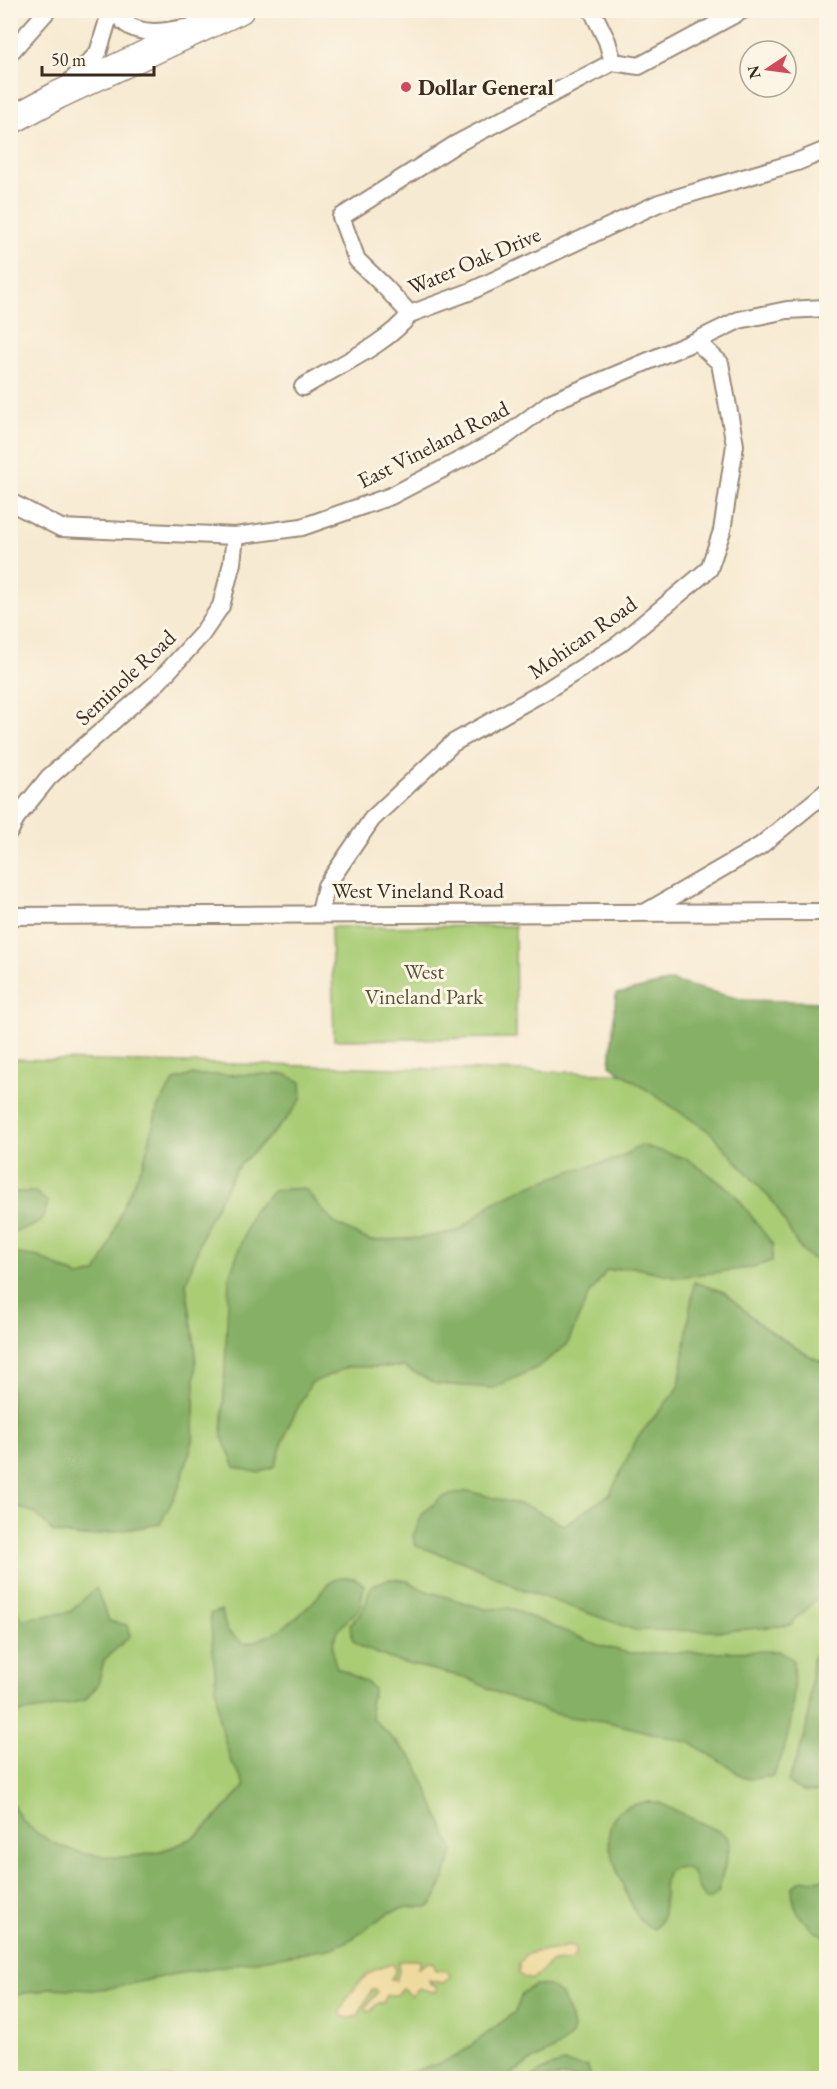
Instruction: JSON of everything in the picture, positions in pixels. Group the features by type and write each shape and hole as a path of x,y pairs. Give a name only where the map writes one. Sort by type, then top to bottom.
{"main road":[{"path":"10,121 58,95 230,15"}],"street":[{"path":"10,53 48,10"},
{"path":"58,95 98,53 111,10"},
{"path":"117,10 123,23 143,31 170,31 230,15"},
{"path":"592,10 607,41 613,62 639,66 743,10"},
{"name":"Water Oak Drive","path":"613,62 456,144 342,217 357,260 410,314 470,292 659,203 797,162 826,150"},
{"name":"East Vineland Road","path":"10,502 61,528 235,536 302,527 391,496 507,436 551,402 696,341 739,320 787,310 826,308"},
{"path":"303,387 400,328 410,314"},
{"name":"Mohican Road","path":"320,913 326,886 372,819 453,742 547,690 619,644 709,569 722,531 735,445 720,363 696,341"},
{"name":"Seminole Road","path":"10,831 16,818 49,777 158,682 202,634 221,606 235,536"},
{"path":"646,912 760,846 826,792"},
{"name":"West Vineland Road","path":"10,916 826,912"}],"green space":[{"name":"West Vineland Park","path":"515,926 516,1038 334,1040 331,927"},
{"path":"671,981 744,1000 826,1002 826,1269 824,1270 798,1246 774,1203 711,1133 610,1065 616,994"},
{"path":"10,1059 826,1078 826,2078 11,2078"},
{"path":"285,1074 301,1082 302,1098 285,1121 236,1169 205,1228 186,1284 196,1354 193,1441 179,1488 160,1524 82,1537 53,1532 35,1513 18,1507 11,1513 11,1253 39,1257 79,1277 96,1273 144,1161 158,1106 175,1080 192,1075"},
{"path":"641,1145 688,1159 734,1193 773,1245 772,1261 750,1268 678,1277 632,1267 606,1271 587,1298 567,1345 536,1368 494,1388 436,1384 404,1367 348,1367 311,1383 288,1427 275,1466 259,1473 235,1467 222,1437 229,1278 252,1212 274,1190 304,1188 334,1223 370,1241 420,1238 459,1231 491,1204 524,1188 574,1170 617,1159"},
{"path":"35,1192 48,1202 40,1221 30,1227 11,1232 11,1193"},
{"path":"694,1282 724,1292 762,1326 826,1364 826,1589 790,1625 727,1631 635,1630 519,1588 467,1563 416,1546 413,1536 423,1513 442,1497 468,1491 529,1507 564,1525 610,1494 637,1438 679,1387"},
{"path":"339,1577 355,1578 364,1585 360,1609 340,1628 336,1635 333,1650 337,1668 366,1682 374,1689 370,1703 372,1718 415,1761 453,1850 444,1880 433,1903 429,1907 407,1907 388,1913 353,1938 333,1948 170,1975 117,1987 93,1990 49,1988 11,1998 11,1800 23,1821 43,1837 85,1854 107,1857 152,1853 194,1837 245,1785 230,1759 219,1720 210,1614 221,1610 227,1631 244,1644 272,1634 289,1623 312,1603 326,1586"},
{"path":"390,1579 406,1580 424,1590 485,1609 509,1608 598,1645 629,1653 780,1651 793,1660 793,1691 788,1734 773,1776 750,1779 742,1777 691,1743 604,1721 549,1712 498,1693 467,1678 396,1661 361,1647 353,1641 350,1625 364,1607 370,1589"},
{"path":"96,1588 109,1621 127,1625 130,1636 104,1660 98,1685 85,1700 11,1714 11,1602 22,1619 70,1612"},
{"path":"826,1655 826,1793 803,1791 788,1782 805,1735 809,1714 812,1660 814,1656"},
{"path":"660,1803 720,1832 727,1837 730,1844 718,1893 710,1899 705,1899 701,1894 690,1871 678,1867 669,1870 666,1876 662,1918 653,1929 639,1918 629,1899 613,1859 609,1832 612,1820 620,1811 633,1805"},
{"path":"826,1879 826,1938 806,1923 797,1912 792,1887 802,1880"},
{"path":"536,1985 549,1986 561,1995 571,2018 573,2029 570,2038 553,2050 505,2078 390,2078 457,2056 515,2012 523,1992"},
{"path":"564,2063 588,2067 591,2078 530,2078 550,2067"}],"sand":[{"path":"568,1946 575,1948 574,1958 571,1960 551,1963 534,1978 525,1978 519,1974 519,1964 527,1955"},
{"path":"421,1960 418,1968 428,1962 433,1962 436,1970 448,1971 450,1977 443,1983 429,1980 430,1984 436,1986 437,1990 433,1992 419,1988 412,1996 402,1989 397,1995 387,1995 383,2003 377,2004 368,2012 366,2007 377,1992 376,1989 372,1989 358,2016 349,2018 341,2016 340,2012 348,1997 367,1975 391,1964 395,1972 391,1979 396,1980 399,1973 398,1962"}],"place":[{"name":"Dollar General","path":"406,87"}]}
